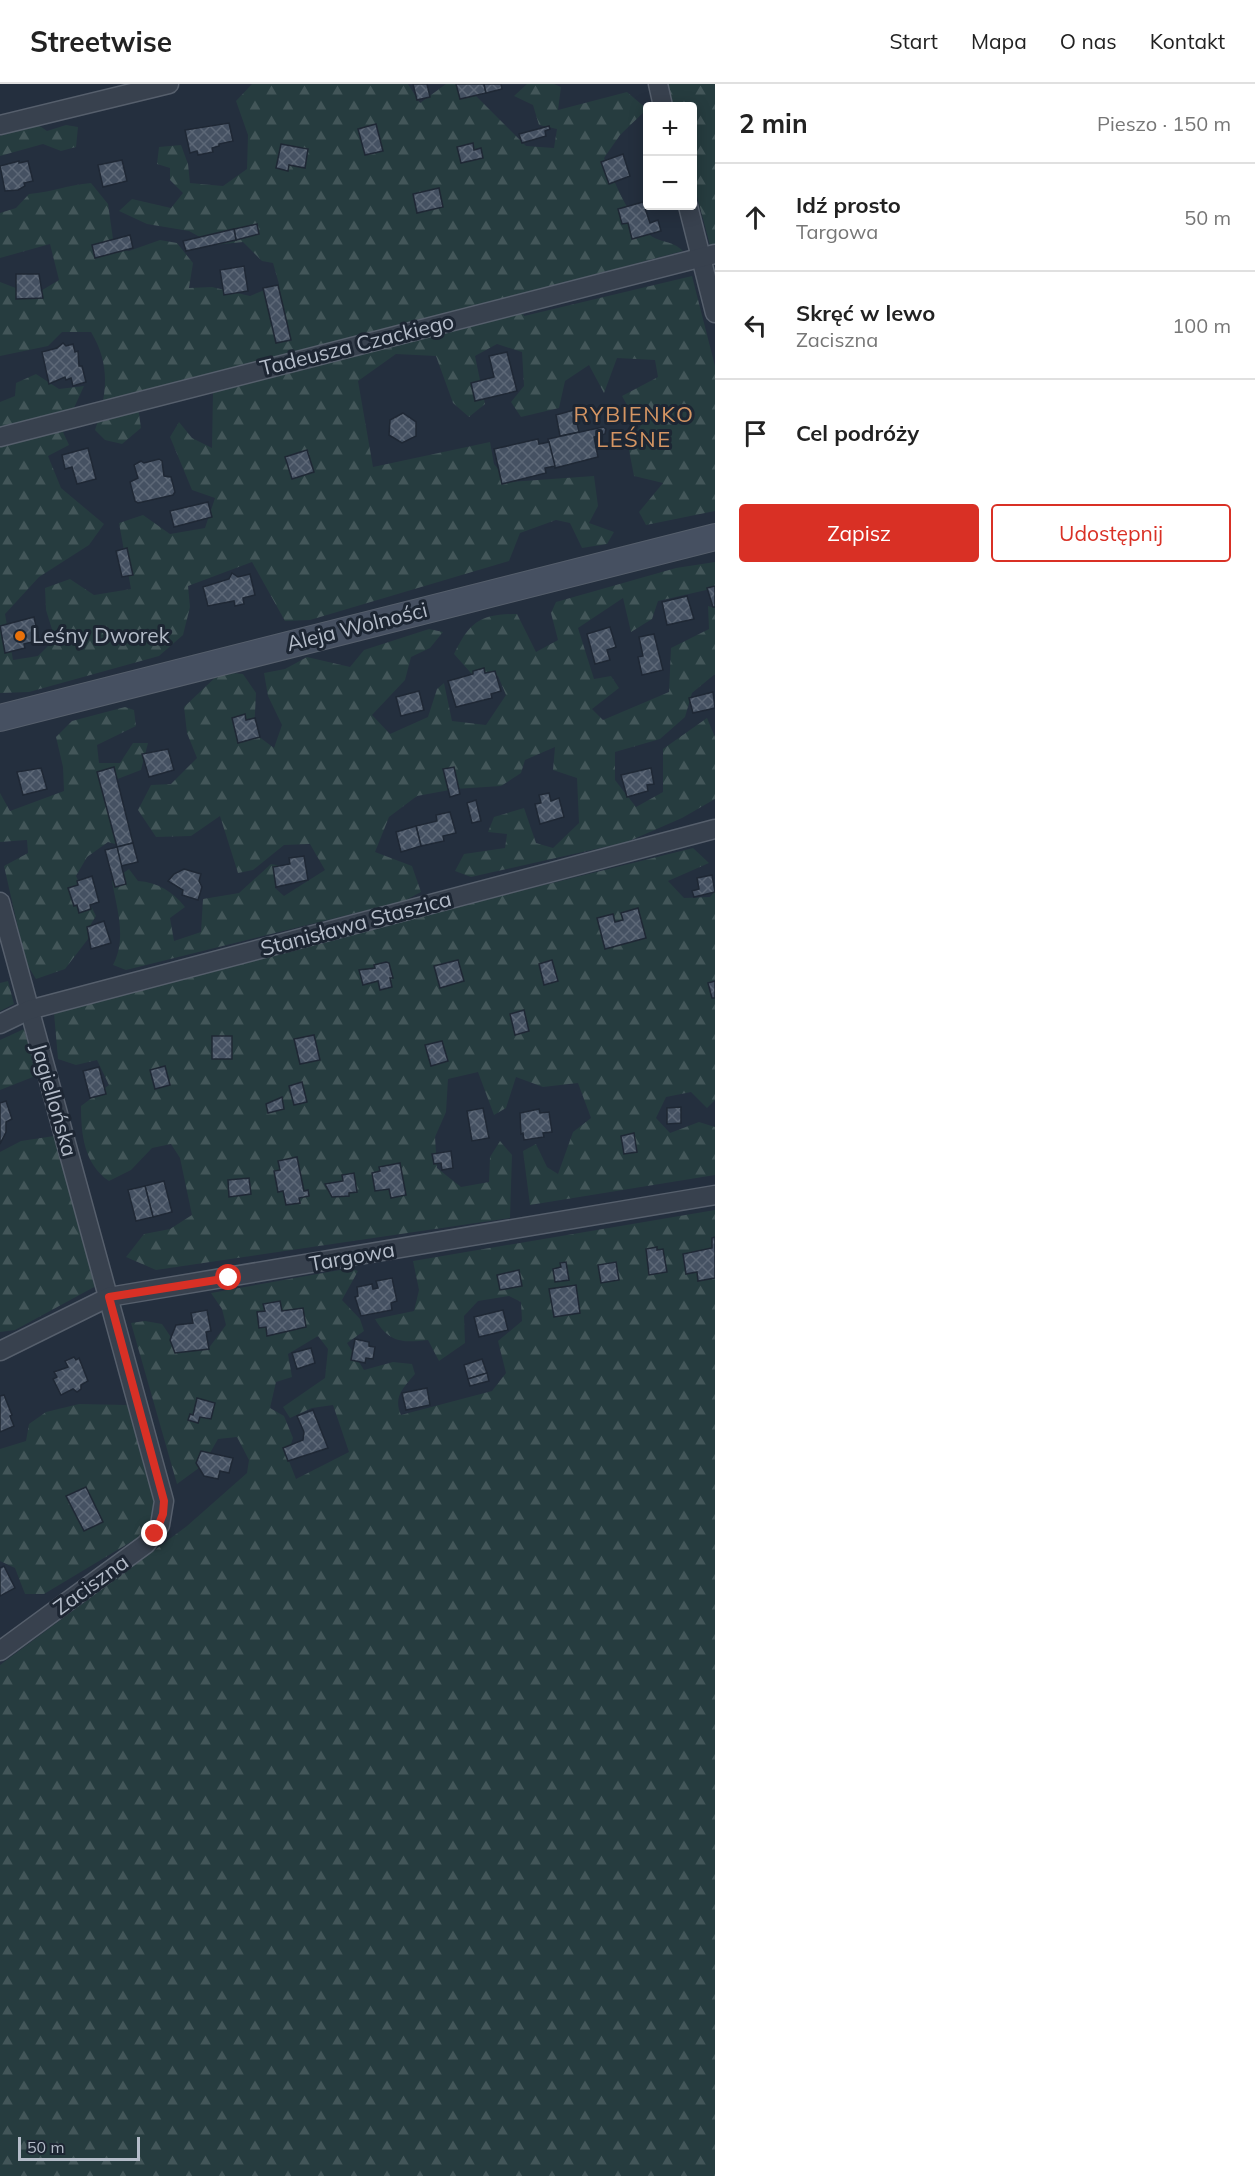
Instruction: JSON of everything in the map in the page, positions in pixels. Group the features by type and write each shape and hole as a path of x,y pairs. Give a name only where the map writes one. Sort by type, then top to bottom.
{"street":[{"path":"0,125 169,84"},
{"path":"658,84 662,102"},
{"path":"690,210 708,256 715,313"},
{"name":"Tadeusza Czackiego","path":"0,437 708,256"},
{"name":"Aleja Wolności","path":"0,718 715,537"},
{"name":"Stanisława Staszica","path":"0,1024 29,1010 715,829"},
{"name":"Jagiellońska","path":"0,902 109,1297"},
{"name":"Targowa","path":"0,1351 109,1297 715,1195"},
{"name":"Zaciszna","path":"0,1651 133,1555 155,1534 160,1525 164,1501 109,1297"}],"green space":[{"path":"252,84 408,84 420,103 446,84 458,84 463,98 476,96 526,146 554,148 557,129 539,125 533,105 514,96 527,84 554,84 561,87 558,110 627,92 643,106 643,113 620,135 604,158 635,219 654,238 675,245 683,251 517,295 524,316 692,276 715,366 715,511 646,525 639,512 663,483 634,476 628,445 645,419 632,414 622,396 658,377 655,360 617,358 604,393 589,365 565,381 559,408 521,417 511,402 524,386 522,352 497,344 475,356 485,404 469,417 453,403 436,356 396,354 358,381 373,467 490,442 494,464 509,482 594,476 598,506 589,523 614,532 607,544 582,548 570,523 556,520 520,533 509,561 310,620 285,621 252,562 188,586 190,607 183,635 159,656 29,692 0,693 0,402 15,396 16,383 36,374 59,389 84,386 63,432 69,445 48,456 61,488 104,524 89,545 39,577 5,614 13,660 38,656 55,639 46,610 45,588 70,579 94,595 131,589 119,523 143,515 170,534 205,528 215,498 192,490 170,437 179,422 192,438 212,448 213,391 136,393 141,428 122,444 105,440 95,430 102,405 105,380 102,356 91,332 62,332 48,346 0,356 0,282 34,295 59,280 50,244 0,258 0,213 16,208 29,194 91,183 108,204 114,246 129,251 160,240 177,243 193,263 189,288 212,287 250,296 279,284 273,263 262,261 243,242 214,245 189,231 147,224 119,211 132,199 171,208 183,193 170,180 170,168 157,164 159,147 181,145 188,164 190,183 223,186 247,169 248,135 236,101"},
{"path":"665,84 715,84 715,264 697,196 697,102 670,102"},
{"path":"37,124 47,131 66,125 78,127 76,147 61,151 43,144 0,156 0,136"},
{"path":"715,562 715,588 658,601 652,619 631,632 623,598 578,628 594,679 611,676 619,688 592,709 603,720 669,692 671,648 709,629 708,606 715,608 715,674 692,693 685,717 660,739 615,752 615,780 636,807 663,792 663,749 707,718 715,737 715,799 682,818 627,842 471,877 455,871 464,854 505,848 507,834 488,832 494,817 524,808 536,843 553,848 579,823 577,778 553,770 555,747 525,760 521,773 501,786 455,789 417,796 389,817 375,852 412,866 421,892 404,901 126,970 113,965 120,934 112,881 129,869 138,881 152,883 164,889 185,907 170,918 174,941 201,932 203,899 239,893 271,864 286,867 275,888 284,896 325,870 310,844 284,845 253,870 238,873 220,816 191,836 156,837 138,810 151,785 171,784 197,758 187,733 184,707 221,672 243,674 256,693 254,733 274,748 282,725 268,696 264,673 285,669 307,657 350,667 364,650 429,629 443,632 430,648 411,657 405,680 372,715 390,734 428,717 437,689 444,683 452,721 486,725 506,695 498,676 478,681 454,654 471,627 478,622 494,616 517,614 536,652 558,640 551,613 556,602 676,568"},
{"path":"125,707 134,710 136,726 97,745 99,763 120,763 133,743 148,743 141,770 107,783 133,839 122,846 108,842 87,857 76,876 96,916 91,924 88,939 65,969 36,979 26,963 4,866 28,853 27,840 0,842 0,793 10,811 64,791 63,767 56,737 72,721"},
{"path":"693,848 709,863 668,881 684,898 710,897 715,891 715,1100 707,1108 691,1092 666,1097 656,1118 670,1133 699,1122 715,1127 715,1175 530,1205 523,1151 536,1144 547,1167 558,1174 573,1132 591,1118 578,1083 543,1087 516,1077 506,1108 494,1115 478,1072 448,1079 446,1112 435,1137 437,1168 461,1187 489,1182 490,1157 500,1141 512,1155 510,1218 156,1270 126,1257 144,1234 170,1229 192,1215 180,1158 171,1144 152,1148 131,1170 109,1181 94,1166 83,1138 81,1106 109,1085 97,1060 76,1065 58,1059 54,1013 423,915"},
{"path":"8,981 14,1004 0,1011 0,983"},
{"path":"24,1029 38,1075 0,1090 0,1040"},
{"path":"54,1136 96,1286 15,1330 0,1332 0,1152 21,1141"},
{"path":"715,1210 715,2176 0,2176 0,1665 187,1526 247,1473 249,1460 237,1437 218,1439 203,1465 177,1484 131,1323 145,1321 162,1324 177,1346 208,1349 226,1325 222,1309 211,1293 351,1268 358,1271 342,1300 360,1319 364,1331 347,1343 364,1370 393,1362 412,1364 415,1374 400,1393 398,1403 401,1415 492,1391 506,1373 498,1341 522,1321 521,1302 509,1296 478,1301 464,1316 465,1343 439,1361 428,1340 397,1340 386,1333 375,1319 414,1311 419,1290 413,1261","holes":["318,1336 328,1349 325,1378 283,1407 290,1418 312,1408 333,1405 349,1452 296,1479 287,1456 293,1438 284,1416 270,1408 276,1382 292,1377 288,1354"]},
{"path":"79,1404 128,1405 160,1517 144,1534 44,1594 25,1594 15,1568 0,1561 0,1449 26,1441 29,1424 46,1412"}],"building":[{"path":"413,84 427,84 430,97 417,100"},
{"path":"456,84 484,84 486,93 460,99"},
{"path":"484,84 501,84 502,89 486,93"},
{"path":"229,123 233,141 219,144 212,148 213,152 198,155 197,151 190,153 185,130"},
{"path":"376,124 383,151 365,155 358,129"},
{"path":"549,126 550,129 545,131 546,136 522,143 519,134"},
{"path":"473,143 474,150 481,148 483,158 461,163 457,147"},
{"path":"281,144 308,149 305,168 289,165 288,171 276,168"},
{"path":"623,154 630,176 609,184 601,162"},
{"path":"122,160 127,181 103,187 98,165"},
{"path":"19,161 19,163 28,161 33,181 24,183 25,186 18,190 5,191 0,166"},
{"path":"439,188 443,207 417,213 413,194"},
{"path":"643,202 643,210 646,210 650,223 658,220 661,231 632,239 628,223 622,224 618,209"},
{"path":"257,224 259,234 236,240 234,229"},
{"path":"234,229 236,240 186,251 183,241"},
{"path":"130,235 133,248 95,258 92,245"},
{"path":"244,266 248,291 224,295 220,270"},
{"path":"16,274 39,274 43,298 16,299"},
{"path":"278,285 291,340 276,343 263,288"},
{"path":"63,343 66,346 73,344 75,352 78,351 79,366 82,366 86,382 73,386 71,378 66,380 65,377 49,384 42,352 57,348"},
{"path":"507,352 517,391 475,401 471,383 494,377 489,356"},
{"path":"574,410 579,432 560,436 556,415"},
{"path":"403,413 416,422 416,436 402,443 389,435 390,420"},
{"path":"603,427 606,429 605,434 594,437 598,457 555,468 548,439"},
{"path":"538,439 539,444 549,442 555,466 545,468 546,473 502,484 494,449"},
{"path":"88,448 96,479 77,484 72,467 65,469 62,455"},
{"path":"307,450 314,472 292,479 285,457"},
{"path":"159,459 162,461 164,476 171,477 175,492 173,495 138,503 135,501 130,482 138,478 134,465 141,461 144,463"},
{"path":"208,502 212,517 174,527 170,511"},
{"path":"127,548 133,575 122,577 116,551"},
{"path":"232,573 238,577 250,574 255,595 243,598 244,604 235,606 234,601 208,606 203,587 229,579"},
{"path":"715,586 715,607 713,607 707,588"},
{"path":"687,596 694,619 667,625 662,602"},
{"name":"Leśny Dworek","path":"34,617 39,640 24,644 25,648 5,653 0,626"},
{"path":"610,627 616,647 607,650 610,660 595,664 587,634"},
{"path":"654,634 663,670 642,675 638,657 643,656 639,637"},
{"path":"484,668 485,673 495,671 501,691 491,694 492,698 456,707 448,681 473,674 473,671"},
{"path":"419,691 424,710 401,716 396,697"},
{"path":"713,692 715,708 693,713 689,698"},
{"path":"245,714 246,720 255,718 260,737 238,743 232,718"},
{"path":"168,749 174,770 149,777 142,754"},
{"path":"114,767 133,843 117,847 97,772"},
{"path":"454,767 460,794 450,797 443,769"},
{"path":"41,768 47,789 23,795 17,772"},
{"path":"651,768 654,784 647,785 648,791 627,797 621,775"},
{"path":"549,793 551,801 559,798 564,817 540,824 535,804 541,803 539,795"},
{"path":"476,800 481,821 472,823 467,803"},
{"path":"450,812 456,833 443,836 444,841 421,846 416,826 437,821 436,815"},
{"path":"416,826 421,846 401,852 396,832"},
{"path":"133,843 138,862 121,866 117,847"},
{"path":"117,847 126,884 115,887 105,850"},
{"path":"304,856 308,880 276,887 273,867 290,864 289,858"},
{"path":"184,869 201,874 199,881 202,887 198,900 182,895 183,890 168,881 174,874"},
{"path":"712,875 715,892 694,897 692,891 699,889 697,878"},
{"path":"92,876 99,902 90,905 91,909 79,913 68,888 78,885 77,881"},
{"path":"638,908 646,938 605,949 597,918 613,914 615,922 623,920 621,913"},
{"path":"104,921 111,943 91,949 87,927"},
{"path":"458,960 464,981 440,988 434,966"},
{"path":"552,960 558,981 544,985 539,964"},
{"path":"389,963 393,978 390,978 392,987 380,990 378,981 363,985 359,970 375,968 374,965"},
{"path":"715,981 715,998 712,998 708,983"},
{"path":"524,1010 529,1031 515,1035 510,1014"},
{"path":"314,1035 320,1060 300,1064 294,1039"},
{"path":"212,1036 232,1036 232,1059 212,1059"},
{"path":"442,1041 448,1061 431,1066 425,1045"},
{"path":"165,1066 170,1085 155,1089 150,1070"},
{"path":"99,1067 106,1094 90,1098 83,1071"},
{"path":"302,1082 307,1102 294,1105 289,1086"},
{"path":"282,1097 284,1109 268,1113 266,1104"},
{"path":"6,1101 12,1119 6,1122 6,1132 0,1144 0,1103"},
{"path":"681,1107 681,1123 667,1124 667,1108"},
{"path":"483,1108 489,1138 472,1141 467,1111"},
{"path":"539,1109 540,1113 549,1112 552,1132 543,1133 544,1137 524,1140 523,1133 521,1134 520,1113"},
{"path":"634,1133 637,1152 624,1154 621,1136"},
{"path":"451,1151 453,1168 442,1170 441,1163 434,1164 432,1154"},
{"path":"297,1157 304,1191 308,1190 309,1196 299,1198 300,1203 286,1205 283,1191 278,1192 274,1171 280,1170 278,1161"},
{"path":"400,1163 406,1195 391,1198 389,1189 375,1191 372,1173 380,1171 379,1167"},
{"path":"354,1173 357,1192 349,1193 349,1196 332,1197 325,1184 343,1181 342,1175"},
{"path":"249,1178 251,1194 229,1197 228,1180"},
{"path":"164,1181 172,1212 153,1217 145,1186"},
{"path":"145,1186 153,1217 136,1221 128,1190"},
{"path":"715,1237 715,1278 698,1281 697,1272 686,1274 683,1254 712,1248 712,1238"},
{"path":"657,1247 657,1250 663,1249 667,1272 649,1275 646,1249"},
{"path":"566,1262 569,1280 555,1282 553,1269 561,1267 560,1263"},
{"path":"616,1262 619,1280 601,1283 598,1265"},
{"path":"519,1270 522,1286 500,1290 497,1275"},
{"path":"392,1278 397,1301 391,1303 392,1310 361,1316 355,1297 358,1296 357,1287 372,1284 373,1289 378,1288 376,1281"},
{"path":"576,1285 580,1313 554,1317 549,1289"},
{"path":"280,1301 282,1311 303,1308 306,1327 267,1336 266,1327 259,1328 257,1312 265,1311 263,1304"},
{"path":"207,1310 211,1331 206,1332 209,1349 175,1353 170,1340 176,1325 193,1323 191,1313"},
{"path":"503,1310 508,1330 479,1337 474,1317"},
{"path":"355,1339 369,1342 369,1346 375,1347 373,1359 366,1358 365,1363 351,1360"},
{"path":"311,1348 315,1363 297,1369 292,1353"},
{"path":"74,1357 76,1360 79,1358 88,1381 81,1385 81,1389 77,1392 73,1389 61,1395 53,1379 57,1377 54,1372 68,1367 65,1361"},
{"path":"482,1359 487,1373 468,1379 464,1365"},
{"path":"487,1373 489,1381 470,1386 468,1379"},
{"path":"427,1388 430,1405 406,1410 402,1393"},
{"path":"4,1395 14,1426 0,1432 0,1396"},
{"path":"197,1398 215,1403 211,1419 200,1417 198,1423 188,1420 190,1414 193,1415"},
{"path":"313,1410 328,1448 288,1461 283,1448 303,1440 304,1432 297,1416"},
{"path":"201,1451 233,1458 229,1473 220,1471 218,1479 204,1476 196,1463"},
{"path":"86,1487 103,1522 84,1531 66,1496"},
{"path":"4,1566 15,1588 0,1596 0,1568"}],"place":[{"name":"Leśny Dworek","path":"20,636"}],"district":[{"name":"RYBIENKO LEŚNE","path":"634,426"}],"route":[{"path":"155,1534 163,1514 164,1501 109,1297 229,1278"}]}
